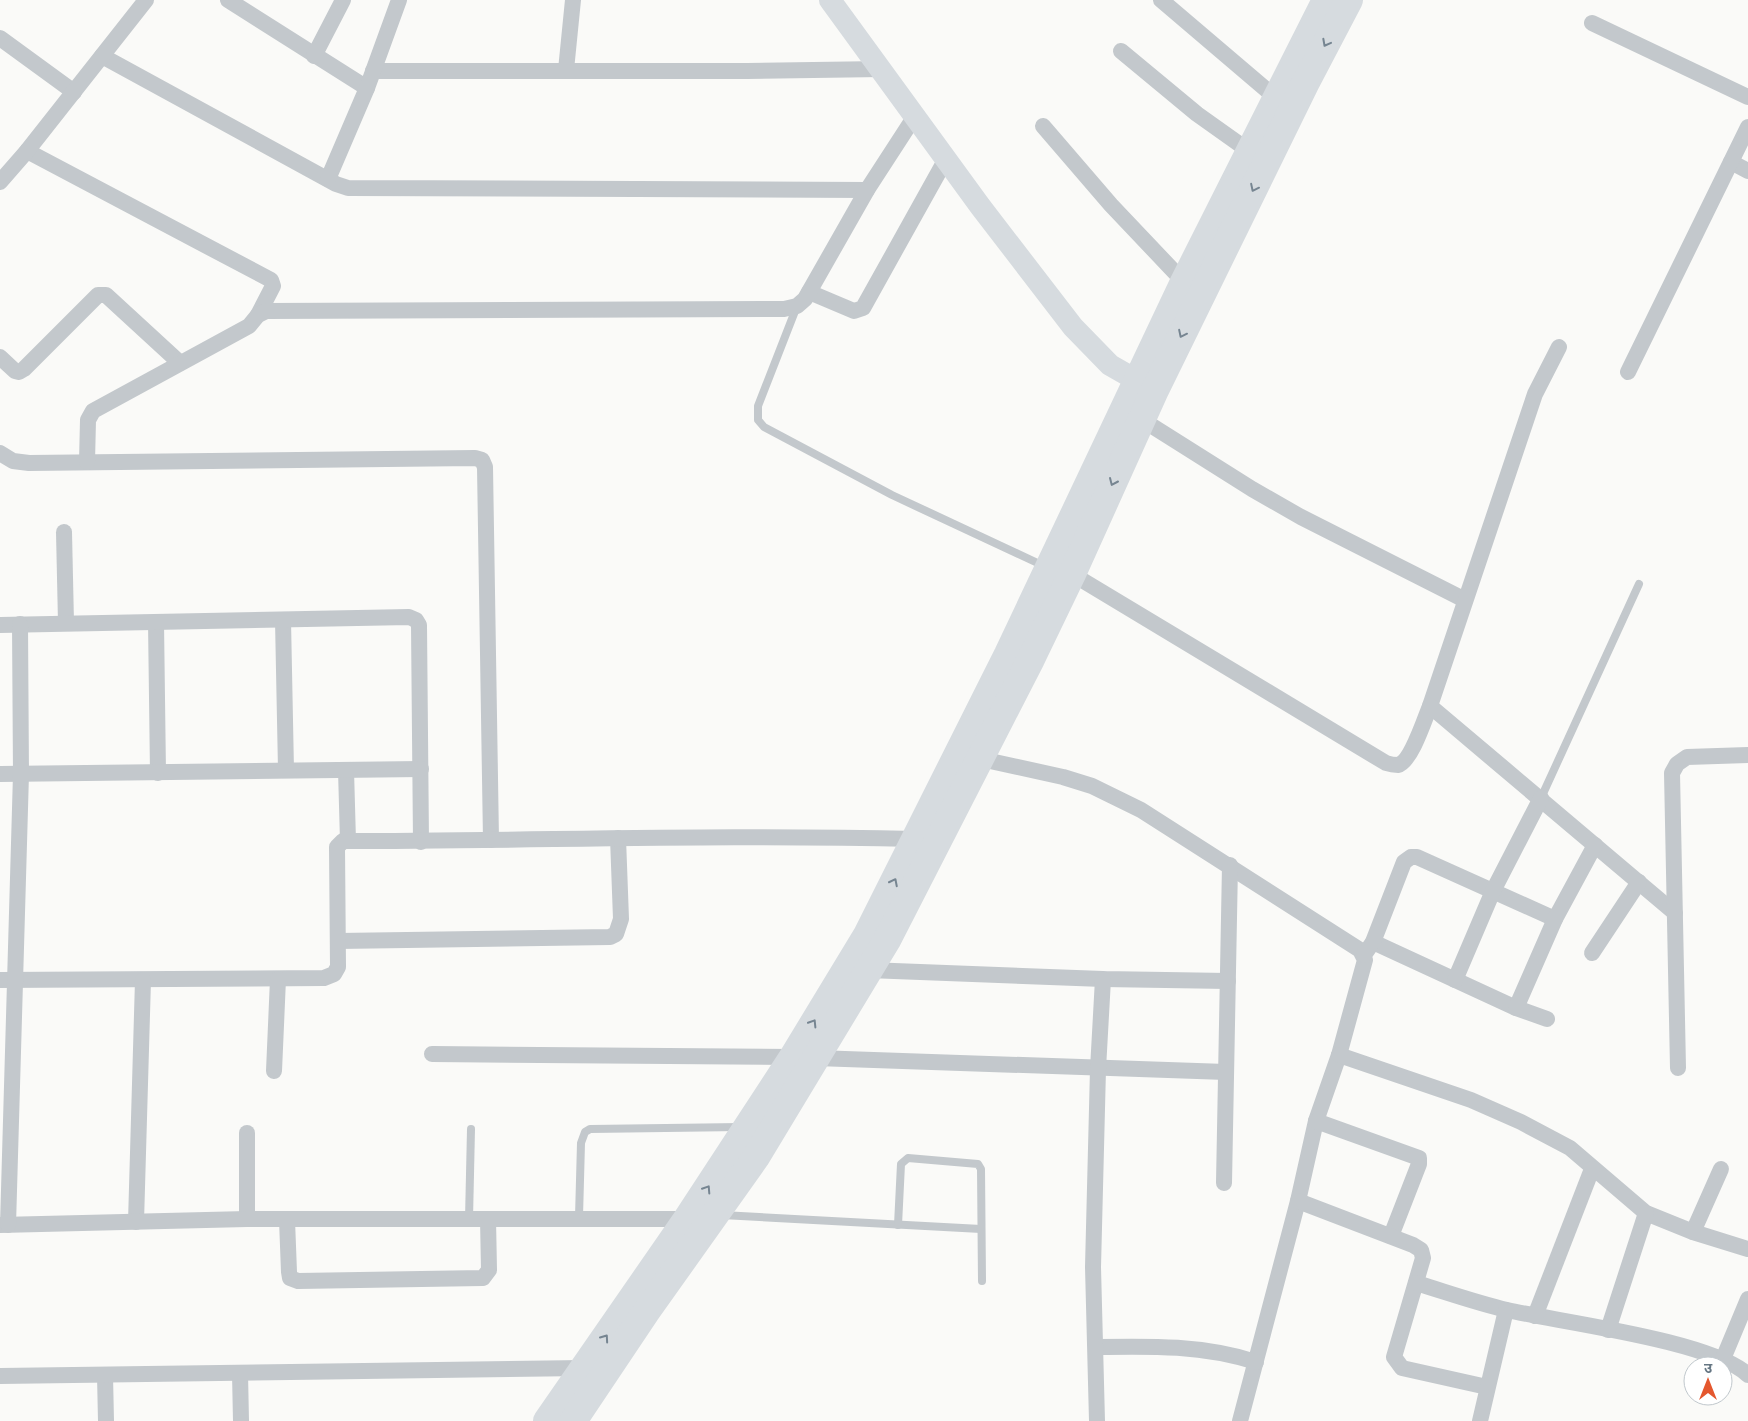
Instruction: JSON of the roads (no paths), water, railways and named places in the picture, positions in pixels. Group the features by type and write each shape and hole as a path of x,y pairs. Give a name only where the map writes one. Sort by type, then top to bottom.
{"highway":[{"path":"547,1421 687,1219 747,1127 804,1058 868,970 1008,654 1060,571 1141,419 1146,385 1184,282 1326,0"},
{"path":"573,1421 756,1157 804,1058 868,935 980,759 1060,571 1146,385 1349,0"}],"street":[{"path":"228,0 367,88"},
{"path":"314,56 343,0"},
{"path":"328,179 367,88 399,0"},
{"path":"566,70 573,0"},
{"path":"830,0 946,159 1073,327 1105,360 1146,385"},
{"path":"1161,0 1276,98"},
{"path":"0,182 102,56 138,3"},
{"path":"1592,23 1748,97"},
{"path":"0,38 74,92"},
{"path":"1120,51 1197,114 1249,151"},
{"path":"102,56 336,184 358,189 867,190"},
{"path":"373,71 566,70 747,72 882,69"},
{"path":"258,315 266,311 784,309 797,306 810,292 867,190 915,116"},
{"path":"1043,126 1111,205 1184,282"},
{"path":"1628,372 1748,127"},
{"path":"27,151 271,280 273,286 258,315 249,326 90,414 87,462"},
{"path":"810,292 854,311 863,308 946,159"},
{"path":"1731,162 1748,171"},
{"path":"0,357 15,371 24,370 98,295 102,294 106,295 180,364"},
{"path":"1060,571 1386,763 1397,765 1406,760 1430,706 1535,394 1559,346"},
{"path":"1141,419 1252,489 1301,517 1466,600"},
{"path":"0,453 13,461 475,458 482,460 485,468 491,840"},
{"path":"64,532 66,623"},
{"path":"0,625 409,617 416,620 419,625 421,842"},
{"path":"283,620 286,770"},
{"path":"156,622 158,773"},
{"path":"20,624 21,774 7,980 4,1225 247,1219 687,1219"},
{"path":"1430,706 1675,913"},
{"path":"1678,1068 1672,772 1677,764 1687,757 1748,755"},
{"path":"980,759 1063,777 1092,786 1141,810 1230,865 1360,950 1369,949 1455,980 1516,1008 1546,1018"},
{"path":"0,774 421,769"},
{"path":"346,770 348,841"},
{"path":"1455,980 1493,891 1541,798"},
{"path":"7,980 278,979 324,978 334,974 338,967 337,847 343,841 421,842 815,837 925,844"},
{"path":"338,941 610,937 616,934 620,920 618,838"},
{"path":"1516,1008 1555,920 1595,845"},
{"path":"1240,1421 1298,1200 1316,1121 1339,1055 1365,960 1404,862 1411,857 1417,857 1555,920"},
{"path":"1224,1183 1230,865"},
{"path":"1592,953 1639,882"},
{"path":"868,970 1103,979 1228,981"},
{"path":"274,1071 278,979"},
{"path":"1097,1421 1093,1267 1098,1070 1103,979"},
{"path":"136,1222 143,980"},
{"path":"432,1054 804,1058 1098,1070 1226,1072"},
{"path":"1339,1055 1480,1104 1570,1148 1592,1169 1646,1212 1693,1232 1748,1249"},
{"path":"1316,1121 1419,1158 1419,1164 1391,1236"},
{"path":"247,1133 247,1219"},
{"path":"1535,1316 1592,1169"},
{"path":"1693,1232 1721,1169"},
{"path":"1298,1200 1391,1236 1421,1250 1423,1258 1394,1357 1402,1368 1487,1387"},
{"path":"1608,1330 1646,1212"},
{"path":"287,1220 288,1272 290,1278 298,1281 483,1278 490,1270 488,1219"},
{"path":"1416,1283 1506,1310 1608,1330 1712,1356"},
{"path":"1724,1356 1748,1299"},
{"path":"1480,1421 1506,1310"},
{"path":"1096,1347 1159,1346 1198,1348 1229,1353 1256,1362"},
{"path":"1733,1365 1748,1375"},
{"path":"0,1376 584,1368"},
{"path":"240,1373 241,1421"},
{"path":"105,1375 106,1421"}],"lane":[{"path":"797,306 758,406 758,420 764,427 892,495 1060,571"},
{"path":"1541,798 1639,584"},
{"path":"579,1218 581,1143 582,1137 590,1129 747,1127"},
{"path":"470,1219 471,1129"},
{"path":"898,1225 901,1164 908,1158 978,1164 981,1169 980,1229 982,1281"},
{"path":"715,1215 980,1229"}]}
